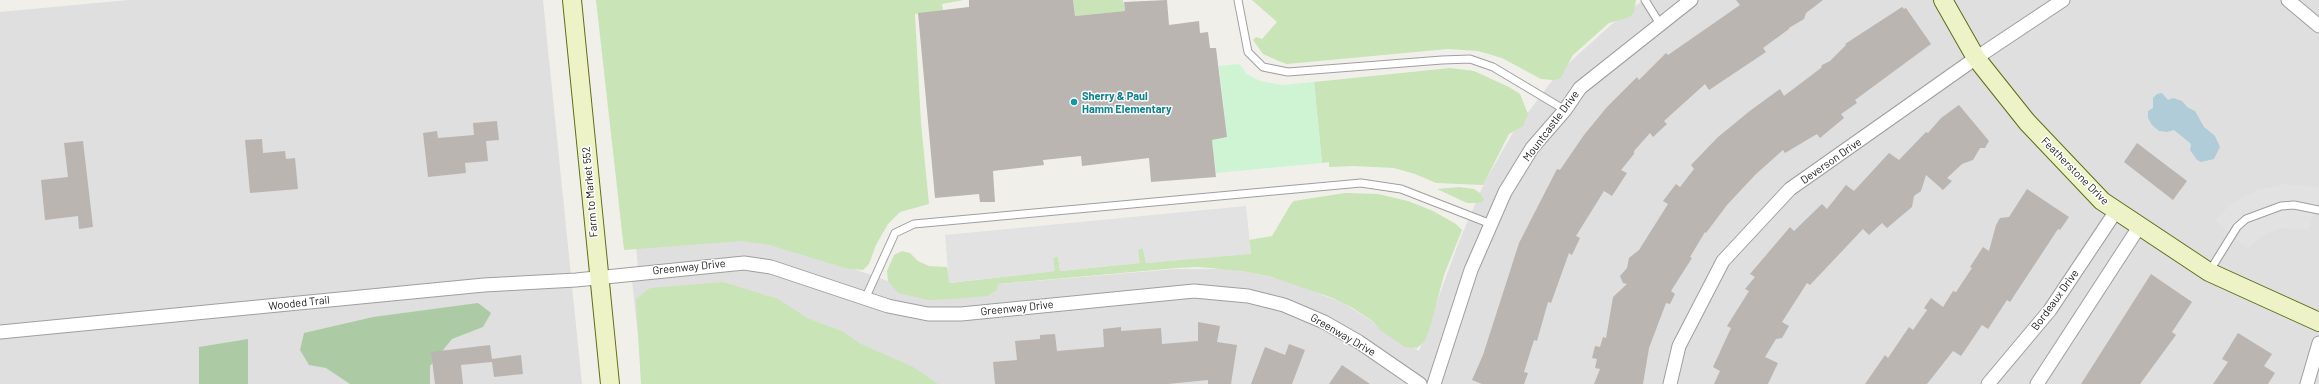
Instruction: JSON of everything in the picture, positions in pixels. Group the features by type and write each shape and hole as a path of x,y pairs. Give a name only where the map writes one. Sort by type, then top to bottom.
{"street":[{"name":"Farm to Market 552","path":"572,0 598,277 610,384"},
{"name":"Mountcastle Drive","path":"1434,384 1471,270 1505,192 1532,148 1565,110 1580,88 1691,0"},
{"name":"Featherstone Drive","path":"1943,0 1976,58 2027,122 2102,201 2139,227 2209,272 2319,322"},
{"name":"Deverson Drive","path":"1670,384 1679,346 1723,261 1790,189 1976,58 2063,0"},
{"path":"2288,0 2319,26"},
{"name":"Bordeaux Drive","path":"1988,384 2050,310 2116,211"},
{"path":"2037,384 2139,227"},
{"name":"Greenway Drive","path":"598,277 744,263 771,267 912,312 944,315 1188,291 1235,294 1284,306 1324,322 1359,342 1420,384"},
{"name":"Wooded Trail","path":"0,332 484,285 598,277"},
{"path":"2307,384 2319,343"}],"lane":[{"path":"1238,0 1248,52 1263,67 1288,72 1470,59 1493,67 1565,110"},
{"path":"1645,0 1660,24"},
{"path":"865,298 895,233 914,224 1361,183 1401,189 1491,224"},
{"path":"2209,272 2237,227 2246,220 2281,206 2294,205 2319,210"}],"shaded area":[{"path":"128,0 543,0 582,384 0,384 0,12"},
{"path":"1644,0 2319,0 2319,384 643,384 632,280 639,279 636,247 754,239 835,262 899,285 954,288 1175,269 1232,269 1286,280 1345,304 1419,351 1458,244 1485,181 1514,131 1551,82 1573,59 1621,16"},
{"path":"2284,184 2319,187 2319,199 2308,230 2281,228 2268,233 2257,240 2248,249 2215,221 2228,206 2242,198 2256,191"},
{"path":"1246,206 1251,254 1146,263 1143,248 1138,250 1140,263 1060,271 1058,256 1053,258 1055,271 949,283 945,235"}],"green space":[{"path":"596,0 964,0 942,4 943,10 915,14 921,123 929,204 900,212 888,224 876,245 869,264 863,270 845,268 770,245 742,241 624,250"},
{"path":"1073,0 1123,0 1125,11 1075,16"},
{"path":"1252,0 1636,0 1634,12 1630,17 1609,23 1573,55 1560,79 1553,80 1541,79 1502,58 1478,51 1448,49 1287,64 1263,54 1253,40 1256,37 1262,39 1277,22"},
{"path":"1239,64 1247,74 1260,81 1282,85 1314,82 1322,163 1216,173 1212,140 1227,137 1219,66"},
{"path":"1450,68 1474,71 1509,87 1520,94 1528,114 1523,126 1509,134 1483,185 1436,183 1415,174 1394,168 1353,166 1329,167 1329,162 1322,163 1314,82"},
{"path":"1459,187 1474,189 1480,193 1484,200 1480,203 1467,203 1437,189"},
{"path":"1345,193 1378,194 1408,201 1433,211 1456,224 1462,230 1444,275 1429,331 1424,342 1417,348 1405,347 1380,330 1374,322 1351,307 1330,297 1272,277 1242,271 1198,267 1177,268 998,284 997,290 987,296 928,300 898,293 888,281 887,271 894,255 902,251 910,253 918,261 929,266 947,267 950,283 1054,271 1053,258 1058,256 1060,271 1139,263 1138,250 1143,248 1146,263 1251,253 1249,240 1272,236 1294,201"},
{"path":"723,282 778,299 809,319 844,332 859,343 913,367 938,384 641,384 636,299 650,288"},
{"path":"478,303 491,313 483,327 452,339 430,366 430,384 350,384 326,368 309,365 300,350 304,333 373,317"},
{"path":"248,339 248,384 199,384 199,347"}],"water":[{"path":"2162,93 2168,100 2173,98 2182,101 2187,107 2195,111 2204,127 2215,136 2220,147 2214,159 2201,162 2197,160 2190,150 2191,144 2174,130 2167,132 2159,131 2152,125 2148,118 2148,111 2153,108 2153,98 2157,94"}],"building":[{"name":"Sherry & Paul Hamm Elementary","path":"969,0 1073,0 1075,16 1125,11 1124,2 1167,0 1169,25 1199,21 1200,33 1208,32 1210,48 1216,48 1227,137 1212,140 1216,177 1151,182 1149,158 1082,166 1081,156 1043,160 1044,165 993,171 995,202 980,202 979,194 935,198 918,13 969,7"},
{"path":"1736,0 1823,0 1806,13 1804,19 1789,28 1763,48 1766,52 1709,90 1705,84 1664,121 1667,124 1653,137 1650,133 1634,151 1634,154 1621,170 1627,173 1612,196 1604,191 1576,236 1580,238 1572,255 1569,253 1551,303 1548,302 1537,341 1534,340 1524,372 1528,373 1524,384 1482,384 1472,380 1483,355 1519,243 1557,169 1560,170 1584,135 1607,107 1637,77 1639,80 1666,53 1668,55 1740,5"},
{"path":"1902,7 1904,9 1906,8 1931,44 1855,100 1857,103 1841,114 1844,118 1820,138 1817,134 1785,153 1783,150 1756,174 1727,205 1706,233 1705,232 1690,257 1692,258 1671,291 1675,294 1670,304 1666,303 1649,348 1643,384 1594,384 1600,369 1595,368 1597,359 1592,358 1595,346 1600,347 1603,337 1606,338 1613,297 1627,284 1623,283 1620,276 1627,268 1629,258 1639,250 1668,204 1663,201 1676,184 1680,187 1694,169 1691,165 1718,137 1751,110 1780,89 1784,96 1821,68 1822,65 1830,61 1846,45 1845,44"},
{"path":"1959,105 1989,141 1985,148 1980,148 1973,160 1962,164 1947,178 1952,181 1943,190 1926,175 1921,191 1914,196 1912,207 1887,228 1882,223 1869,235 1863,229 1810,285 1807,283 1782,322 1789,326 1782,338 1776,339 1765,357 1778,363 1768,384 1714,384 1720,371 1713,367 1731,328 1727,326 1749,291 1745,289 1755,277 1750,274 1790,227 1794,231 1822,204 1827,209 1846,185 1854,191 1889,153 1899,160 1926,132 1928,133 1941,118"},
{"path":"497,121 499,140 486,141 488,161 465,163 466,173 428,177 423,133 437,131 438,138 474,135 473,123"},
{"path":"262,139 263,153 285,151 286,159 295,158 298,189 250,193 245,140"},
{"path":"83,141 93,227 79,229 78,216 45,220 41,180 68,177 64,143"},
{"path":"2137,143 2187,181 2173,200 2124,162"},
{"path":"2027,189 2069,217 2060,230 2058,229 2010,302 2007,300 1988,329 1982,325 1961,356 1953,351 1927,384 1865,384 1885,355 1888,358 1909,327 1913,330 1927,310 1924,308 1931,298 1943,307 1953,291 1956,292 1972,268 1970,267 1983,247 1989,251 1996,225 2000,218 2009,217"},
{"path":"2151,274 2192,302 2172,332 2176,335 2140,384 2081,384"},
{"path":"1198,322 1220,326 1217,342 1237,345 1231,384 1208,384 1208,380 1168,384 995,384 993,362 1017,360 1015,341 1040,339 1040,335 1055,334 1057,351 1104,347 1103,329 1121,327 1121,331 1161,328 1162,344 1198,341"},
{"path":"2238,333 2272,354 2264,366 2275,373 2268,384 2213,384 2228,362 2222,359"},
{"path":"1289,344 1305,350 1292,384 1251,384 1265,347 1285,355"},
{"path":"490,345 492,359 521,355 523,374 494,377 492,362 461,365 463,384 435,384 431,352"},
{"path":"1342,365 1370,384 1329,384"}],"place":[{"name":"Sherry & Paul Hamm Elementary","path":"1074,102"}]}
